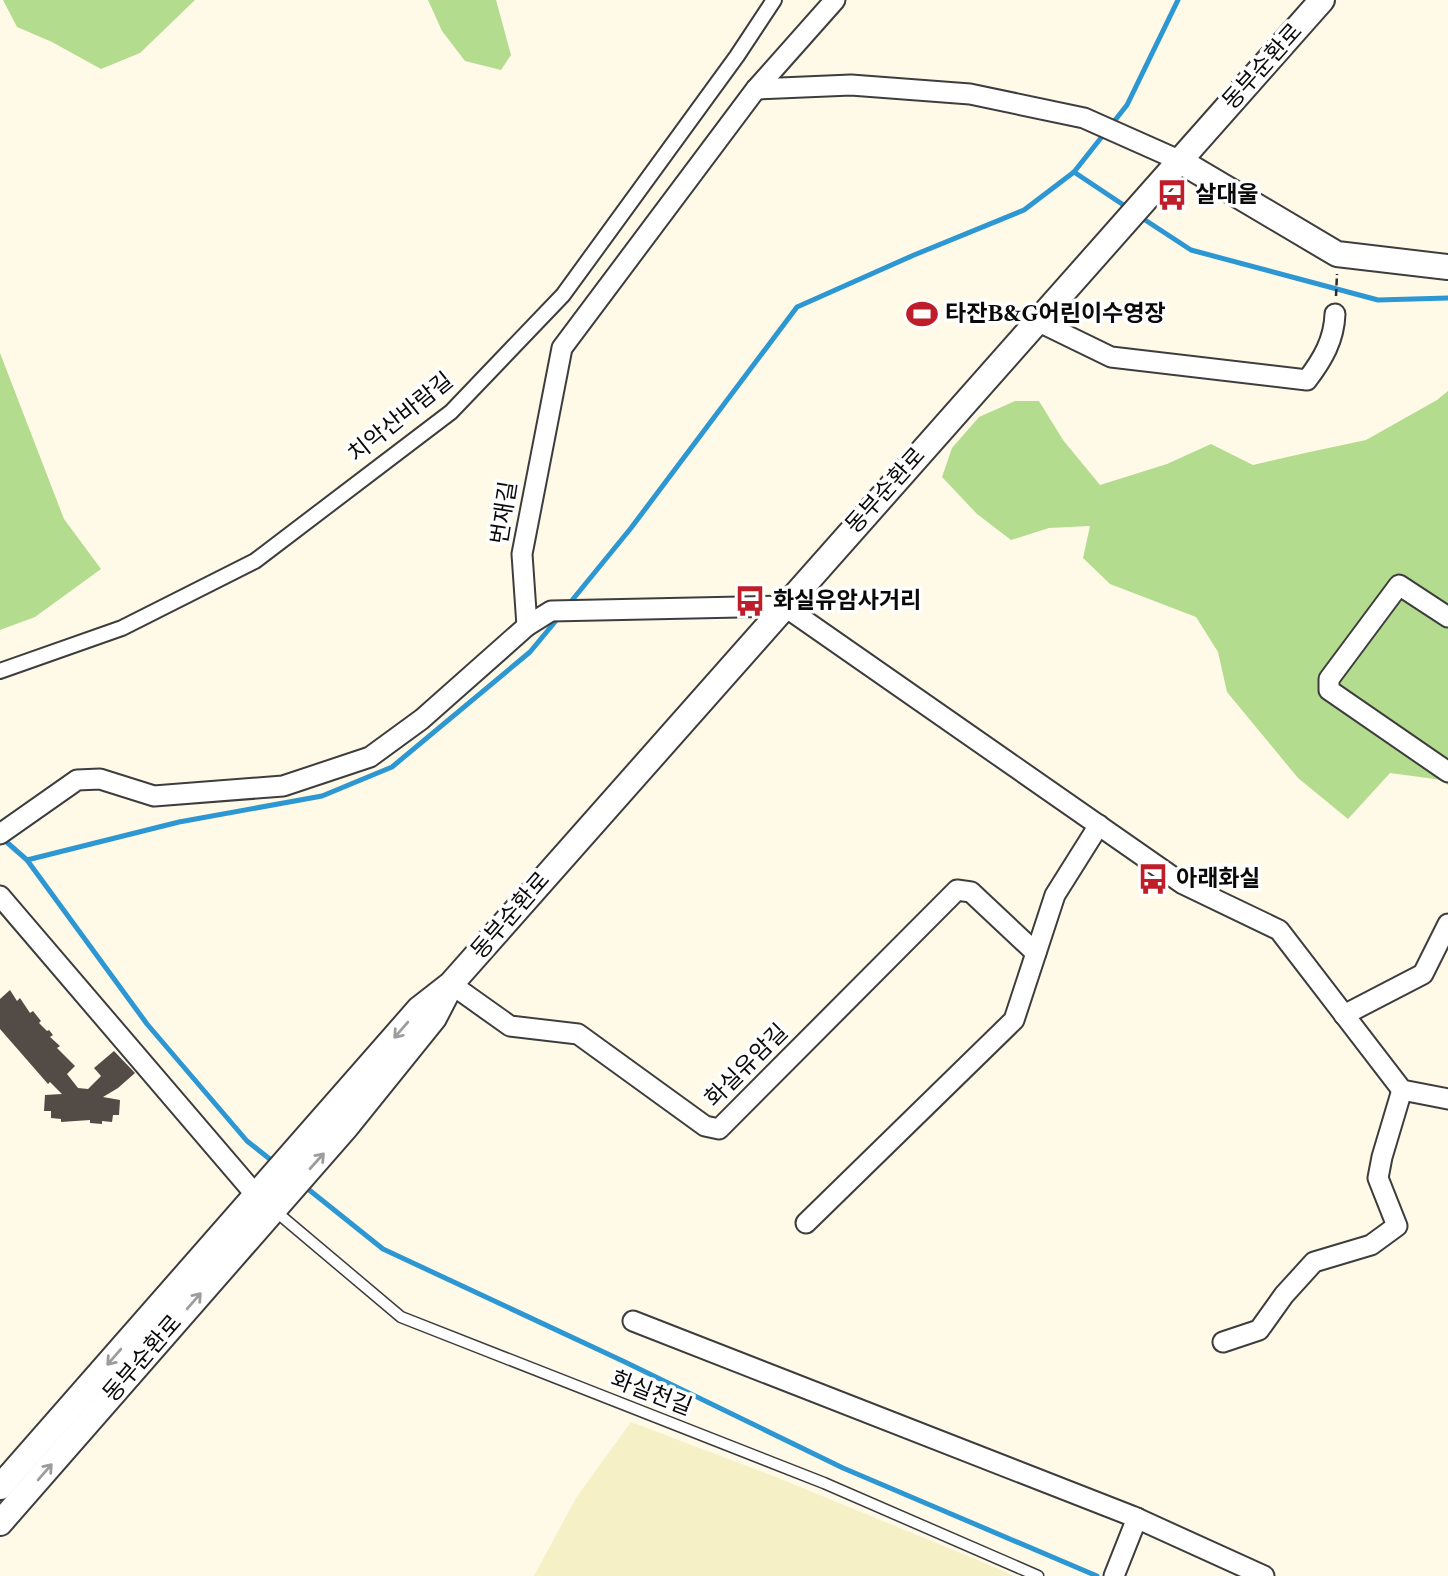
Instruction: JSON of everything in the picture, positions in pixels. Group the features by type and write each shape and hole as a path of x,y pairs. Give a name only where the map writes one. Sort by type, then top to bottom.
{"street":[{"name":"치악산바람길","path":"0,671 121,628 255,561 451,412 563,295 737,56 774,0"},
{"name":"번재길","path":"527,626 522,554 562,348 756,89 835,0"},
{"name":"동부순환로","path":"0,1487 338,1120 419,1009 452,984 1110,238 1152,194 1177,159 1322,0"},
{"path":"756,89 851,85 970,94 1084,118 1177,159 1337,254 1448,267"},
{"path":"1037,321 1111,357 1307,380 1323,359 1335,330 1335,314"},
{"path":"1448,617 1399,585 1329,679 1329,690 1448,772"},
{"path":"0,834 77,780 100,779 154,796 167,796 283,786 370,757 422,719 527,626 551,611 784,606 1183,884 1279,930 1402,1090 1448,1098"},
{"path":"806,1223 1014,1020 1055,895 1099,825"},
{"name":"화실유암길","path":"452,984 510,1026 578,1034 705,1126 719,1129 957,890 971,892 1036,953"},
{"path":"0,897 271,1195"},
{"path":"1344,1015 1423,974 1448,924"},
{"path":"1223,1342 1259,1330 1284,1295 1314,1262 1371,1245 1397,1226 1378,1178 1402,1090"},
{"name":"동부순환로","path":"0,1523 271,1195"},
{"path":"633,1321 1264,1576"},
{"path":"1114,1576 1135,1522"}],"lane":[{"name":"화실천길","path":"271,1195 401,1317 824,1482 1038,1576"}],"path":[{"path":"1335,314 1337,273"}],"shaded area":[{"path":"631,1422 776,1477 1012,1576 534,1576 576,1498"}],"green space":[{"path":"3,0 195,0 140,53 101,69 52,42 17,27"},
{"path":"428,0 496,0 511,55 501,70 465,61 442,31"},
{"path":"0,353 64,519 101,569 35,617 0,630"},
{"path":"1448,391 1448,785 1442,780 1390,773 1348,819 1298,778 1227,692 1218,652 1196,617 1110,584 1083,558 1090,526 1049,528 1011,540 977,514 942,477 952,448 979,417 1015,401 1039,401 1063,440 1100,485 1167,464 1211,444 1253,465 1366,440"}],"building":[{"path":"10,990 17,1001 20,998 30,1013 33,1011 41,1021 39,1023 53,1035 50,1037 60,1046 57,1048 75,1066 67,1074 78,1088 88,1089 101,1076 94,1068 114,1051 135,1073 103,1097 120,1100 119,1115 113,1115 112,1122 61,1122 61,1119 51,1118 51,1111 44,1111 45,1095 62,1094 50,1082 48,1084 0,1029 0,999"}],"waterway":[{"path":"569,604 631,528 797,307 1024,210 1074,172 1127,105 1178,0"},
{"path":"1074,172 1128,208"},
{"path":"1139,216 1191,250 1378,300 1448,298"},
{"path":"27,860 179,822 322,796 392,767 530,652 559,617"},
{"path":"2,838 27,860 147,1024 247,1141 276,1164"},
{"path":"303,1185 383,1249 843,1468 1097,1576"}],"place":[{"name":"살대울","path":"1172,195"},
{"name":"타잔B&G어린이수영장","path":"922,314"},
{"name":"화실유암사거리","path":"750,601"},
{"name":"아래화실","path":"1153,879"}]}
